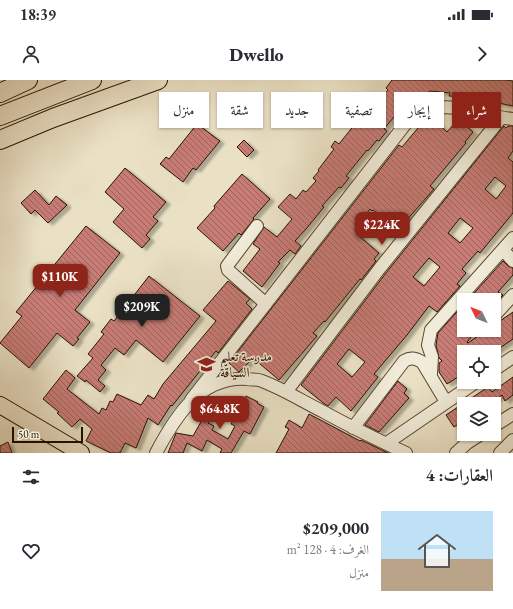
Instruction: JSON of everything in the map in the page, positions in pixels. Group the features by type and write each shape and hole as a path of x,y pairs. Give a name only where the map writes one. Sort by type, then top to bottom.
{"highway":[{"path":"0,93 28,80"},
{"path":"0,116 92,80"},
{"path":"0,140 60,115 158,80"}],"main road":[{"path":"0,405 81,453"}],"street":[{"path":"156,453 170,426 407,122 428,111 451,107 507,119 380,268 286,392"},
{"path":"257,226 227,266 228,270 266,304"},
{"path":"431,374 432,357 428,345 432,330 513,238"},
{"path":"503,250 513,260"},
{"path":"501,308 513,295"},
{"path":"501,365 513,357"},
{"path":"353,428 404,361 410,358 416,358 422,362 431,374 446,402"},
{"path":"191,400 215,384 234,379 260,380 286,392 353,428 404,452"},
{"path":"386,443 466,389"},
{"path":"501,422 513,414"},
{"path":"500,453 513,440"},
{"path":"456,453 470,441"}],"building":[{"path":"392,80 506,80 513,81 513,106 501,104 501,92 452,92 452,96 449,96 450,93 431,91 394,92 394,117 386,127 386,92 388,90 386,88"},
{"path":"452,126 452,128 468,128 473,132 465,142 466,143 430,186 434,189 398,230 370,209 359,224 364,228 358,235 379,253 374,259 376,261 325,322 324,321 313,333 317,336 279,380 253,358 239,372 229,363 399,145 402,147 418,128 443,128 447,132"},
{"path":"504,126 506,128 508,126 513,126 513,151 508,158 513,162 513,213 480,253 478,251 462,269 466,273 457,284 460,286 437,312 429,306 374,374 378,377 351,411 336,397 328,406 301,385 386,273","holes":["495,177 506,186 496,199 485,189","460,218 473,228 460,243 448,233","429,258 440,267 424,286 413,277","349,349 365,362 352,377 337,364"]},
{"path":"194,128 202,128 220,141 196,170 193,168 183,182 160,164 166,157 169,159"},
{"path":"352,128 385,128 384,129 387,131 379,141 377,140 368,151 367,150 346,176 349,178 322,206 324,207 295,241 301,246 295,254 290,250 278,262 280,263 262,287 243,271 260,249 253,244 264,227 277,237 292,219 278,207 290,194 296,199 303,190 306,192 316,181 313,178 334,149 331,147 335,141 339,144"},
{"path":"244,140 254,150 247,157 237,147"},
{"path":"125,168 166,202 153,217 158,221 146,235 150,239 142,248 113,222 124,209 105,192"},
{"path":"242,174 270,199 253,218 254,219 241,235 239,233 223,251 197,228"},
{"path":"35,190 49,205 56,196 67,205 48,223 35,210 31,214 21,203"},
{"path":"86,226 120,253 75,310 90,322 77,338 79,339 73,346 57,333 29,368 0,343 22,316 16,312"},
{"path":"503,261 508,266 513,268 513,275 498,292 500,293 474,293"},
{"path":"149,276 200,316 163,362 136,340 124,355 115,348 101,365 106,370 98,380 105,386 100,392 86,380 85,382 77,376 93,358 88,354 104,334 101,332 111,319 114,321"},
{"path":"228,281 250,299 246,303 252,309 218,353 216,351 172,406 171,405 158,425 148,418 136,448 125,443 120,453 111,453 86,441 92,429 80,419 72,427 57,413 59,412 43,399 66,370 75,378 67,389 99,414 102,408 106,410 110,401 113,402 117,394 141,405 148,395 154,399 163,384 216,321 203,310"},
{"path":"457,312 457,337 471,337 467,342 468,343 477,337 501,337 501,320 513,312 513,339 501,347 501,345 457,345 457,378 447,384 439,372 439,363 442,361 439,358 436,345 438,333"},
{"path":"513,377 513,395 505,401 502,395 499,397 473,397 485,389 490,389 492,392 496,389 501,389 501,386"},
{"path":"398,381 407,389 404,393 409,398 379,432 365,425"},
{"path":"246,396 264,407 250,434 244,431 231,453 220,453 222,449 207,440 202,451 187,443 183,453 168,453 176,433 193,436 202,420 200,419 206,408 214,413 208,423 214,426 212,430 228,439 235,426 231,424"},
{"path":"457,408 457,425 454,427 446,415"},
{"path":"309,414 360,441 361,440 388,453 276,453 289,429 285,427 289,420 302,428"},
{"path":"8,442 12,453 0,453 0,446"}],"place":[{"name":"مدرسة تعليم السياقة","path":"207,364"}]}
